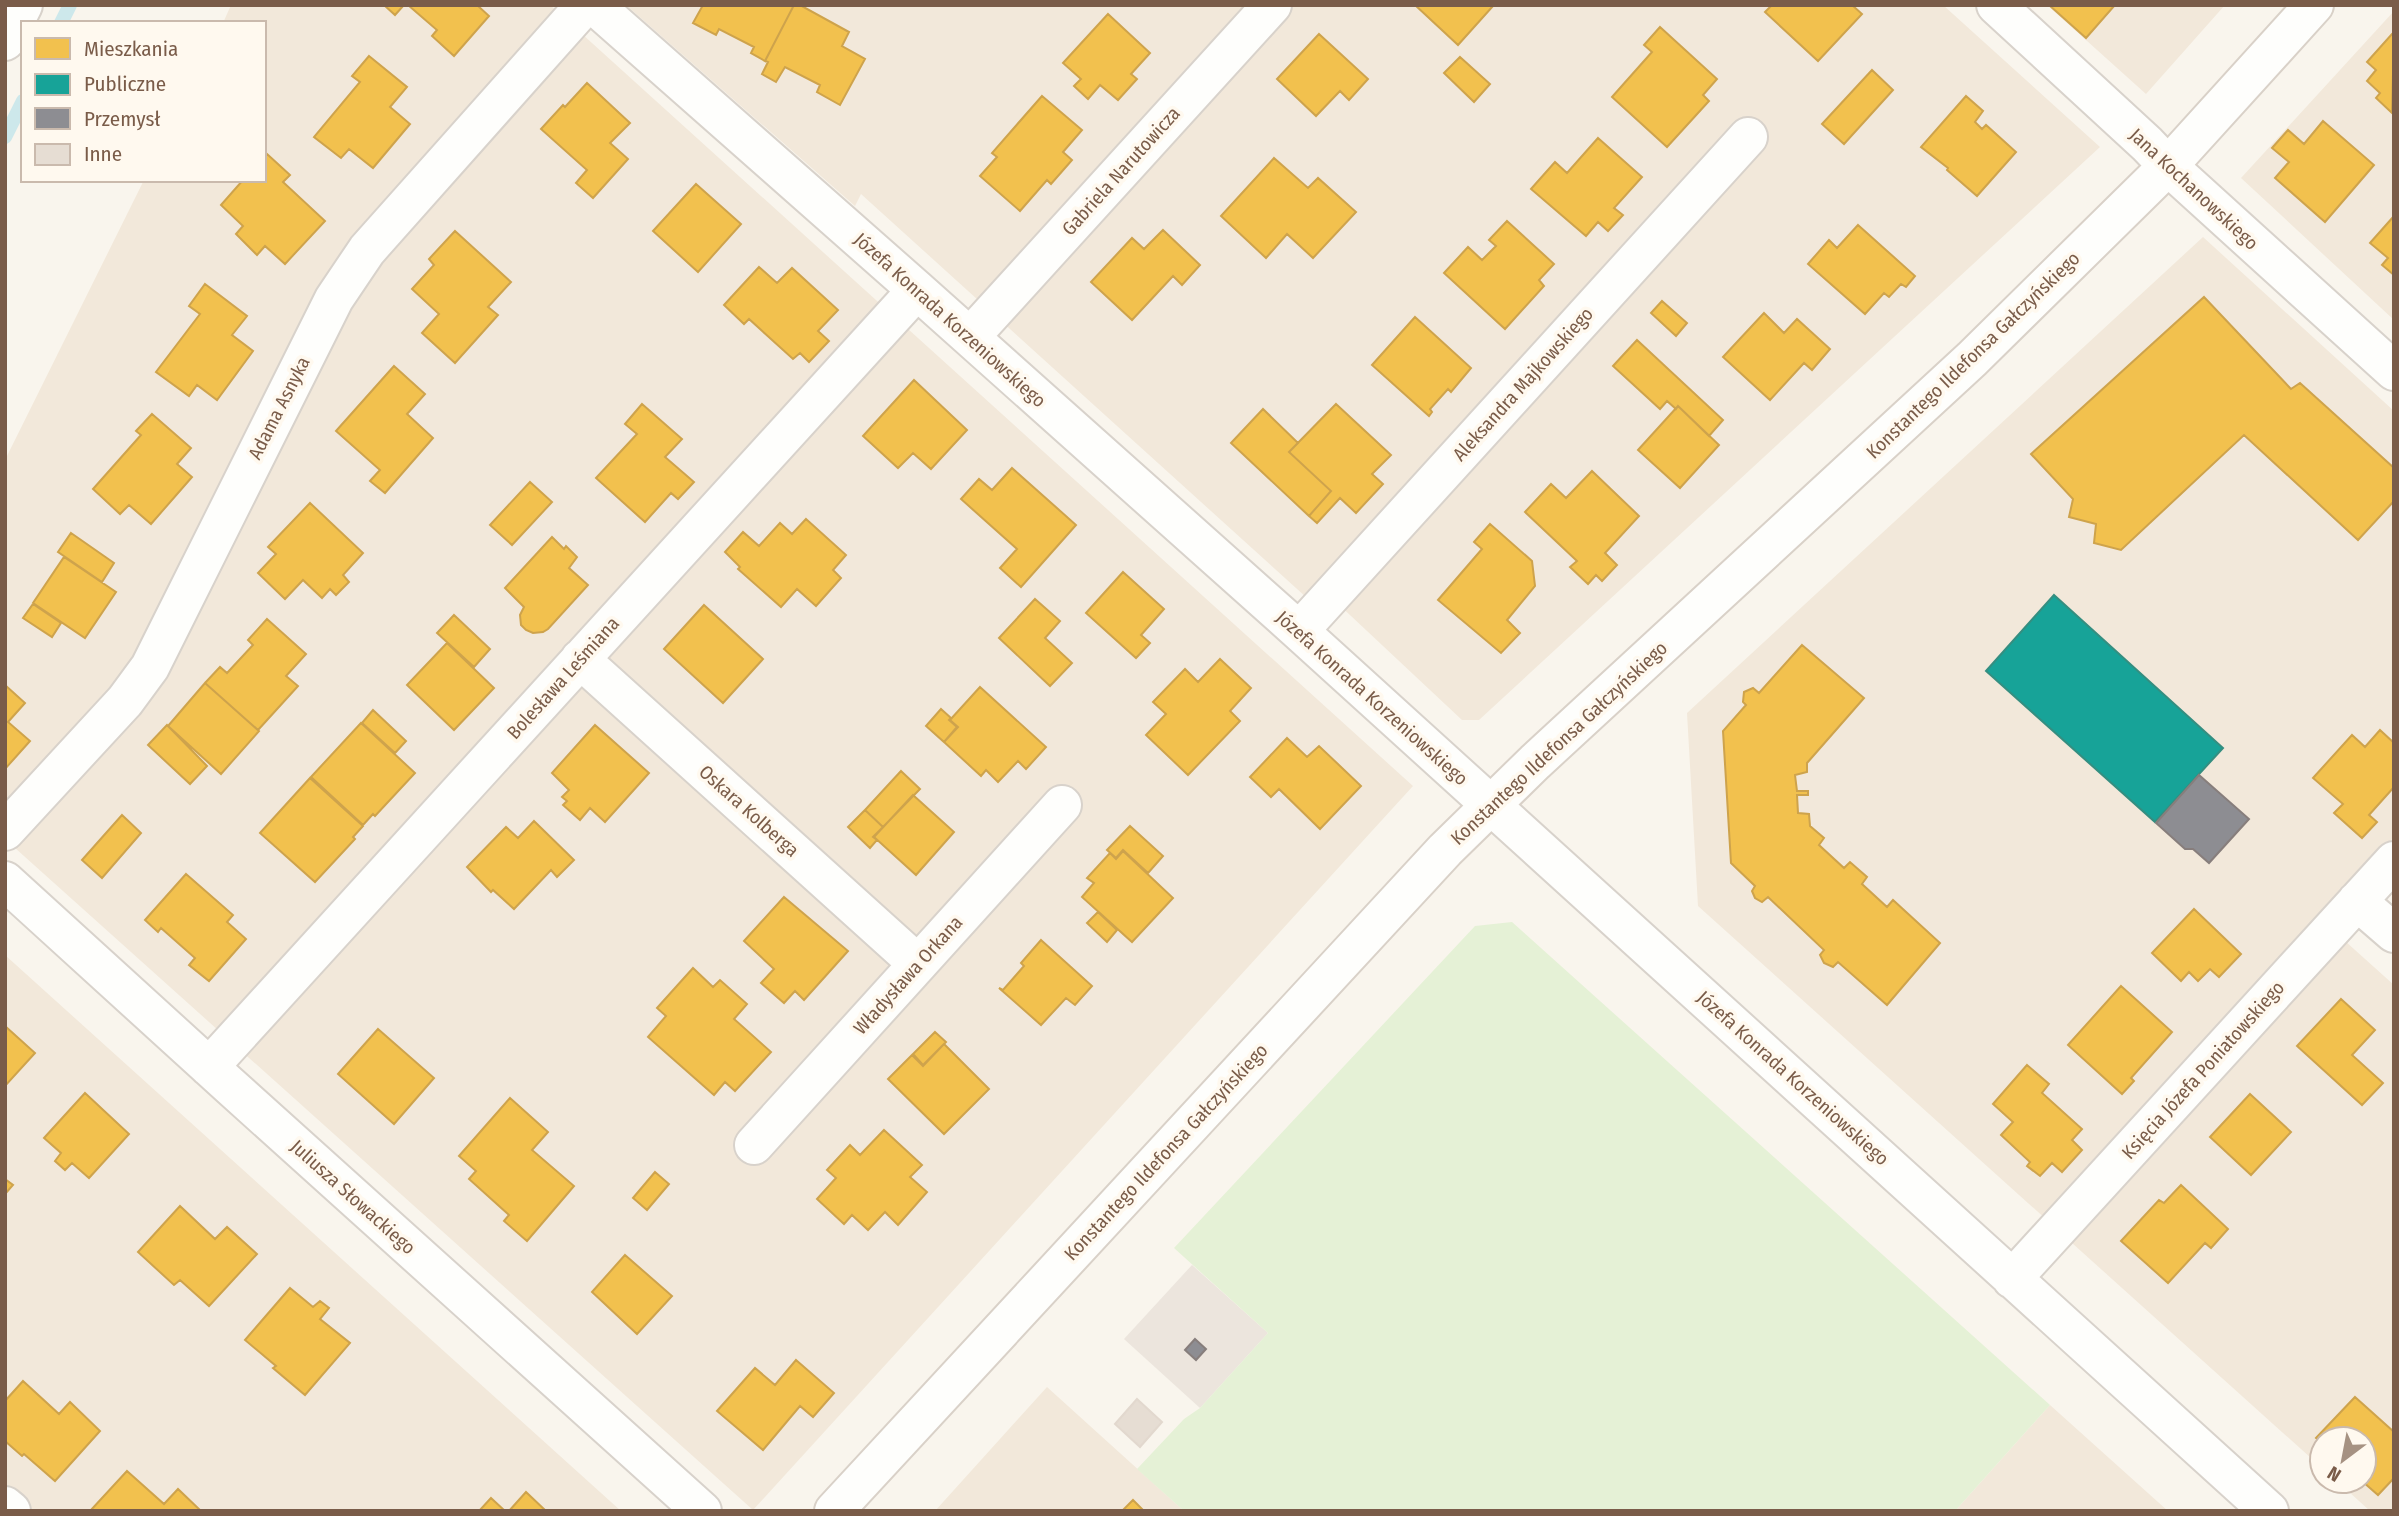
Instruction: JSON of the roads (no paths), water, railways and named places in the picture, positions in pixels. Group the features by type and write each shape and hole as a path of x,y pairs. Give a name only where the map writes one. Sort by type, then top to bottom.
{"street":[{"path":"5,41 23,5"},
{"name":"Adama Asnyka","path":"5,831 125,701 150,667 334,299 367,250 585,5"},
{"name":"Józefa Konrada Korzeniowskiego","path":"594,5 1298,631 1747,1035 2269,1511"},
{"name":"Gabriela Narutowicza","path":"970,337 1272,5"},
{"name":"Jana Kochanowskiego","path":"1996,5 2394,371"},
{"name":"Konstantego Ildefonsa Gałczyńskiego","path":"834,1511 1435,860 1490,805 1972,359 2168,166 2314,5"},
{"name":"Aleksandra Majkowskiego","path":"1298,631 1748,137"},
{"name":"Bolesława Leśmiana","path":"209,1067 917,290"},
{"name":"Oskara Kolberga","path":"580,659 918,964"},
{"name":"Władysława Orkana","path":"754,1145 1062,805"},
{"name":"Księcia Józefa Poniatowskiego","path":"2012,1279 2394,861"},
{"name":"Juliusza Słowackiego","path":"5,881 702,1511"},
{"path":"2357,901 2394,933"},
{"path":"5,1506 11,1511"}],"waterway":[{"path":"62,21 70,5"},
{"path":"5,137 21,105"}]}
